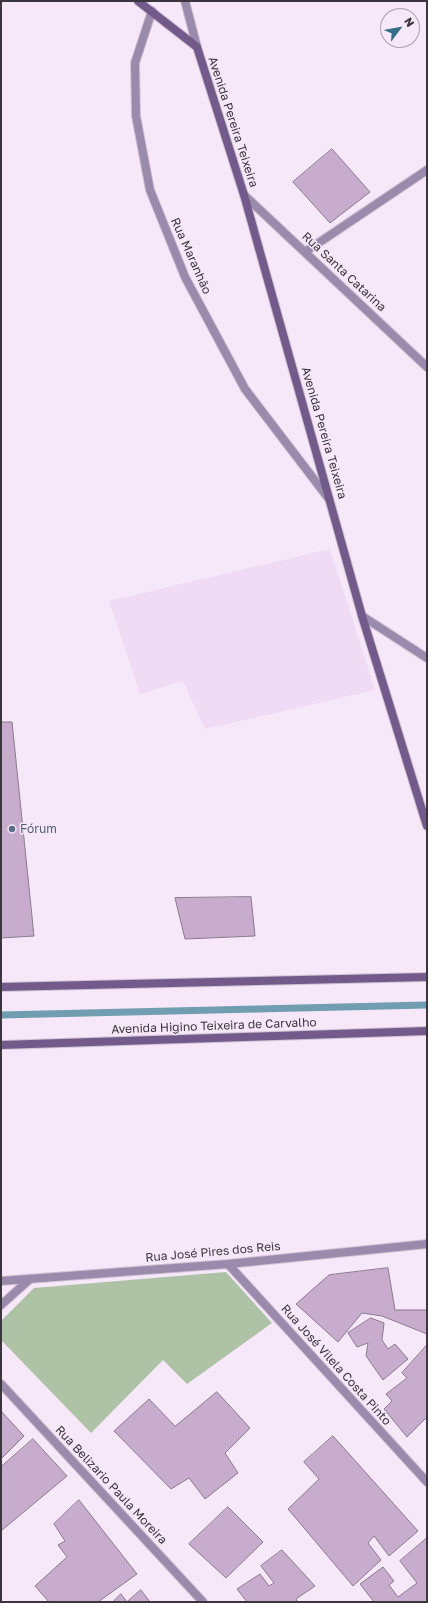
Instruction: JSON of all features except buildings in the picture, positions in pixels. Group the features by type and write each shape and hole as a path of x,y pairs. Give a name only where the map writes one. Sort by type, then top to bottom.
{"street":[{"path":"138,1 197,47"},
{"path":"185,1 197,47"},
{"name":"Rua Maranhão","path":"152,11 136,63 136,116 150,190 185,277 245,389 330,499"},
{"name":"Avenida Pereira Teixeira","path":"197,47 244,195 362,616 427,826"},
{"path":"305,252 427,170"},
{"name":"Rua Santa Catarina","path":"244,195 427,367"},
{"path":"362,616 427,658"},
{"path":"1,987 427,977"},
{"name":"Avenida Higino Teixeira de Carvalho","path":"1,1045 427,1031"},
{"name":"Rua José Pires dos Reis","path":"1,1281 228,1264 427,1244"},
{"name":"Rua José Vilela Costa Pinto","path":"228,1264 427,1482"},
{"path":"1,1305 30,1279"},
{"name":"Rua Belizario Paula Moreira","path":"1,1384 203,1602"}],"shaded area":[{"path":"330,549 375,690 205,729 183,681 140,694 109,601"}],"green space":[{"path":"226,1272 272,1323 187,1384 163,1360 91,1433 1,1340 1,1321 34,1288"}],"waterway":[{"path":"1,1015 427,1005"}],"place":[{"name":"Fórum","path":"12,829"}]}
